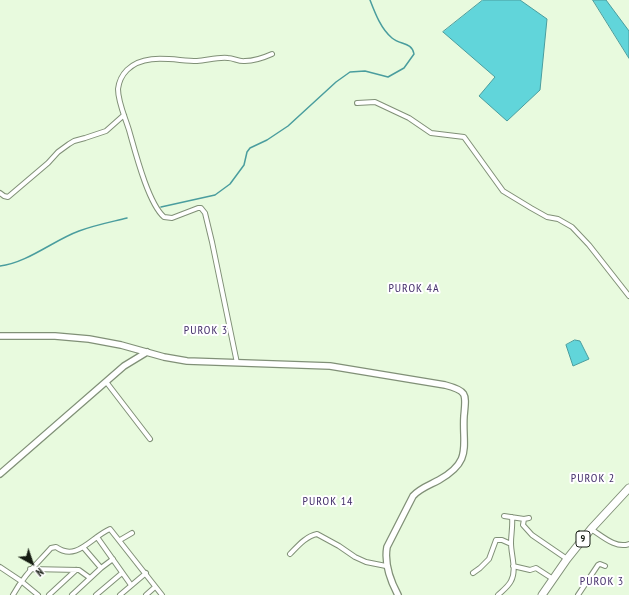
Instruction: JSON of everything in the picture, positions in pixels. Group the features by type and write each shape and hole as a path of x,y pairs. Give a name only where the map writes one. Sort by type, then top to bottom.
{"highway":[{"name":"9","path":"542,595 567,559 591,529 629,488"}],"street":[{"path":"237,362 205,213 201,208 198,208 172,218 164,217 154,204 138,165 120,102 118,88 122,76 134,64 148,60 160,59 197,61 226,57 247,62 272,54"},
{"path":"357,103 375,102 410,118 431,133 464,137 503,191 547,217 558,219 572,227 589,245 629,296"},
{"path":"0,193 8,197 48,163 65,146 74,141 106,131 124,115"},
{"path":"0,336 55,336 89,339 109,342 164,357 198,363 237,362 344,367 445,385 458,390 464,396 466,402 464,419 465,447 462,458 456,466 446,474 420,489 413,496 387,547 385,556 386,566 398,595"},
{"path":"0,474 107,383 124,366 148,352"},
{"path":"107,383 150,439"},
{"path":"504,516 526,518 524,527 529,533 567,559"},
{"path":"498,595 511,581 514,559 511,544 512,517"},
{"path":"13,595 30,569 53,547 65,552 71,552 83,547 110,529 162,595"},
{"path":"591,529 618,545 623,546 629,544"},
{"path":"120,540 132,533"},
{"path":"290,554 304,541 315,534 339,546 354,557 366,562 386,566"},
{"path":"97,537 131,585"},
{"path":"473,573 489,559 496,540 511,544"},
{"path":"83,547 101,568"},
{"path":"72,595 101,568 113,560"},
{"path":"578,595 598,565 600,564 605,566"},
{"path":"513,566 530,570 536,568 553,579"},
{"path":"0,567 38,595"},
{"path":"30,569 76,570 81,571 90,578"},
{"path":"49,595 76,570"},
{"path":"96,595 122,573"},
{"path":"120,595 146,573"},
{"path":"146,595 155,587"}],"water":[{"path":"483,0 520,0 547,19 540,90 507,121 479,96 495,77 443,32"},
{"path":"593,0 606,0 629,31 629,58"},
{"path":"575,340 580,341 589,359 573,366 566,345"}],"waterway":[{"path":"161,207 215,195 230,184 244,165 247,152 250,148 267,140 288,126 336,82 350,72 365,71 388,77 404,68 414,54 413,50 411,47 395,40 388,34 379,20 370,0"},
{"path":"0,266 20,261 79,231 127,218"}],"district":[{"name":"PUROK 4A","path":"414,289"},
{"name":"PUROK 3","path":"206,331"},
{"name":"PUROK 2","path":"593,479"},
{"name":"PUROK 14","path":"328,502"},
{"name":"PUROK 3","path":"602,582"}]}
